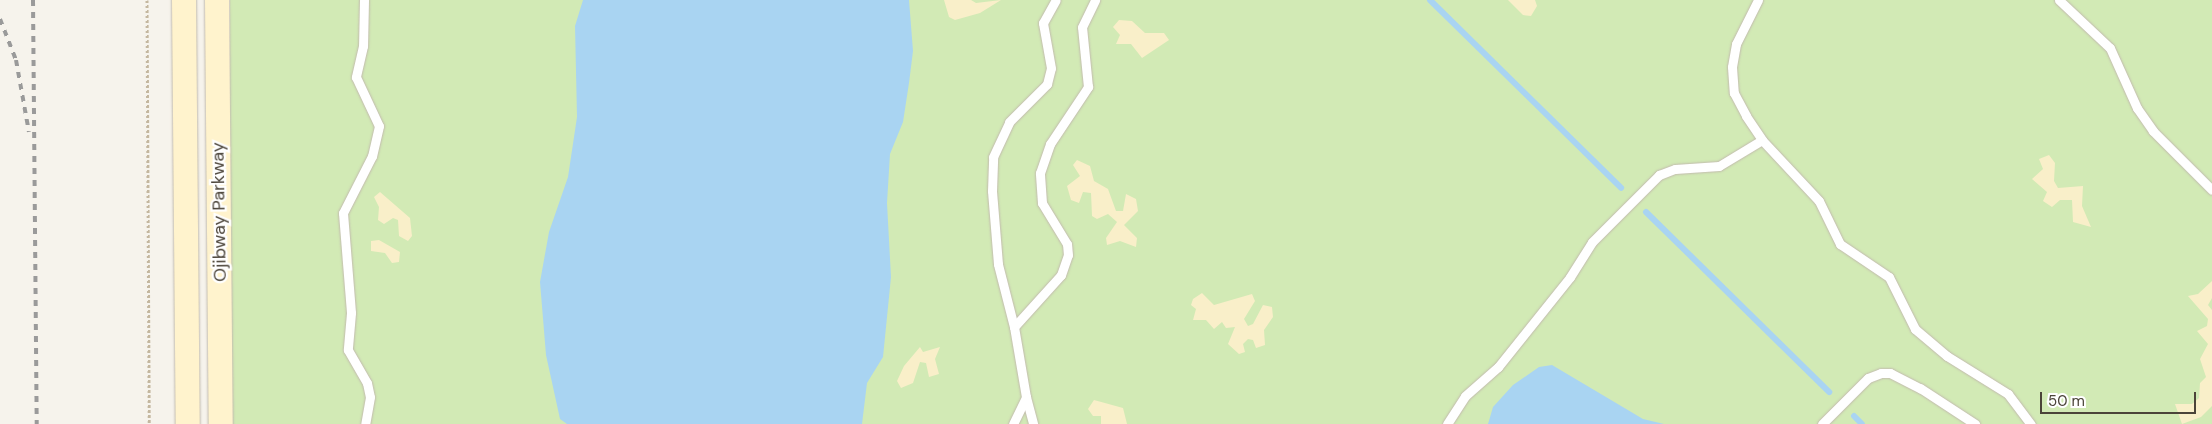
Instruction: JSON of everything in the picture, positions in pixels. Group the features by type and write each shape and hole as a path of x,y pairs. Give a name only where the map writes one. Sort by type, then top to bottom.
{"main road":[{"name":"Ojibway Parkway","path":"184,0 188,424"},
{"name":"Ojibway Parkway","path":"217,0 221,424"}],"lane":[{"path":"364,0 363,46 356,77 379,126 372,156 342,213 351,313 348,350 367,384 370,397 365,424"},
{"path":"1033,424 1026,397 1014,327 998,264 992,191 993,157 1009,122 1048,84 1051,68 1043,23 1056,0"},
{"path":"1014,327 1067,263 1067,244 1042,203 1040,173 1050,144 1088,87 1082,27 1095,0"},
{"path":"1758,0 1736,44 1732,67 1734,93 1762,140 1818,201 1840,244 1850,254 1889,277 1915,329 1947,356 2008,394 2031,424"},
{"path":"2059,0 2110,48 2137,108 2153,131 2212,190"},
{"path":"1447,424 1465,396 1498,367 1570,277 1592,242 1658,175 1675,169 1719,166 1762,140"},
{"path":"1822,424 1868,378 1890,373 1975,424"},
{"path":"1013,424 1026,397"},
{"path":"1021,407 1030,411"}],"path":[{"path":"147,0 149,424"}],"green space":[{"path":"230,0 2212,0 2212,424 230,424"}],"sand":[{"path":"944,0 971,0 976,3 1001,0 980,13 955,20 949,17"},
{"path":"1508,0 1535,0 1537,6 1531,16 1523,15"},
{"path":"1119,20 1132,21 1145,33 1164,33 1169,40 1142,58 1131,44 1116,44 1120,35 1113,27"},
{"path":"2049,155 2055,163 2054,181 2058,188 2083,186 2082,206 2091,227 2073,222 2072,200 2060,200 2052,207 2043,201 2047,192 2032,179 2043,169 2039,159"},
{"path":"1077,160 1090,166 1094,181 1108,189 1116,211 1123,211 1126,194 1136,199 1138,211 1124,225 1137,238 1136,247 1120,241 1107,245 1106,238 1117,222 1108,214 1097,219 1092,216 1091,193 1083,192 1079,203 1071,200 1067,186 1080,176 1073,165"},
{"path":"380,192 410,218 412,236 408,241 399,236 398,220 393,218 384,224 378,220 379,207 374,197"},
{"path":"379,240 400,252 399,262 392,263 385,253 371,251 371,241"},
{"path":"2212,281 2212,298 2208,305 2212,310 2212,406 2201,417 2182,424 2175,404 2192,404 2199,398 2200,383 2206,377 2200,359 2208,344 2197,331 2207,326 2208,319 2188,296 2198,294"},
{"path":"1202,293 1214,305 1252,294 1255,301 1244,319 1248,326 1253,324 1263,305 1272,307 1273,317 1264,330 1265,345 1256,348 1253,340 1248,339 1243,344 1245,352 1239,354 1228,344 1235,327 1226,328 1222,322 1214,329 1206,320 1193,320 1196,309 1191,305 1193,299"},
{"path":"920,347 923,352 940,347 935,359 939,374 929,377 926,363 920,362 913,383 901,388 897,381 904,366"},
{"path":"1094,400 1123,408 1127,424 1101,424 1101,416 1093,416 1088,409"}],"water":[{"path":"583,0 909,0 913,51 903,122 890,154 887,203 891,277 883,357 867,383 862,424 567,424 560,419 546,355 540,282 549,232 568,177 577,117 575,26"},
{"path":"1552,365 1643,419 1664,424 1488,424 1493,407 1513,385 1539,367"}],"waterway":[{"path":"1430,0 1621,188"},
{"path":"1646,212 1829,392"},
{"path":"1854,416 1862,424"}],"railway":[{"path":"33,0 37,424"},
{"path":"0,19 16,60 29,132"}]}
